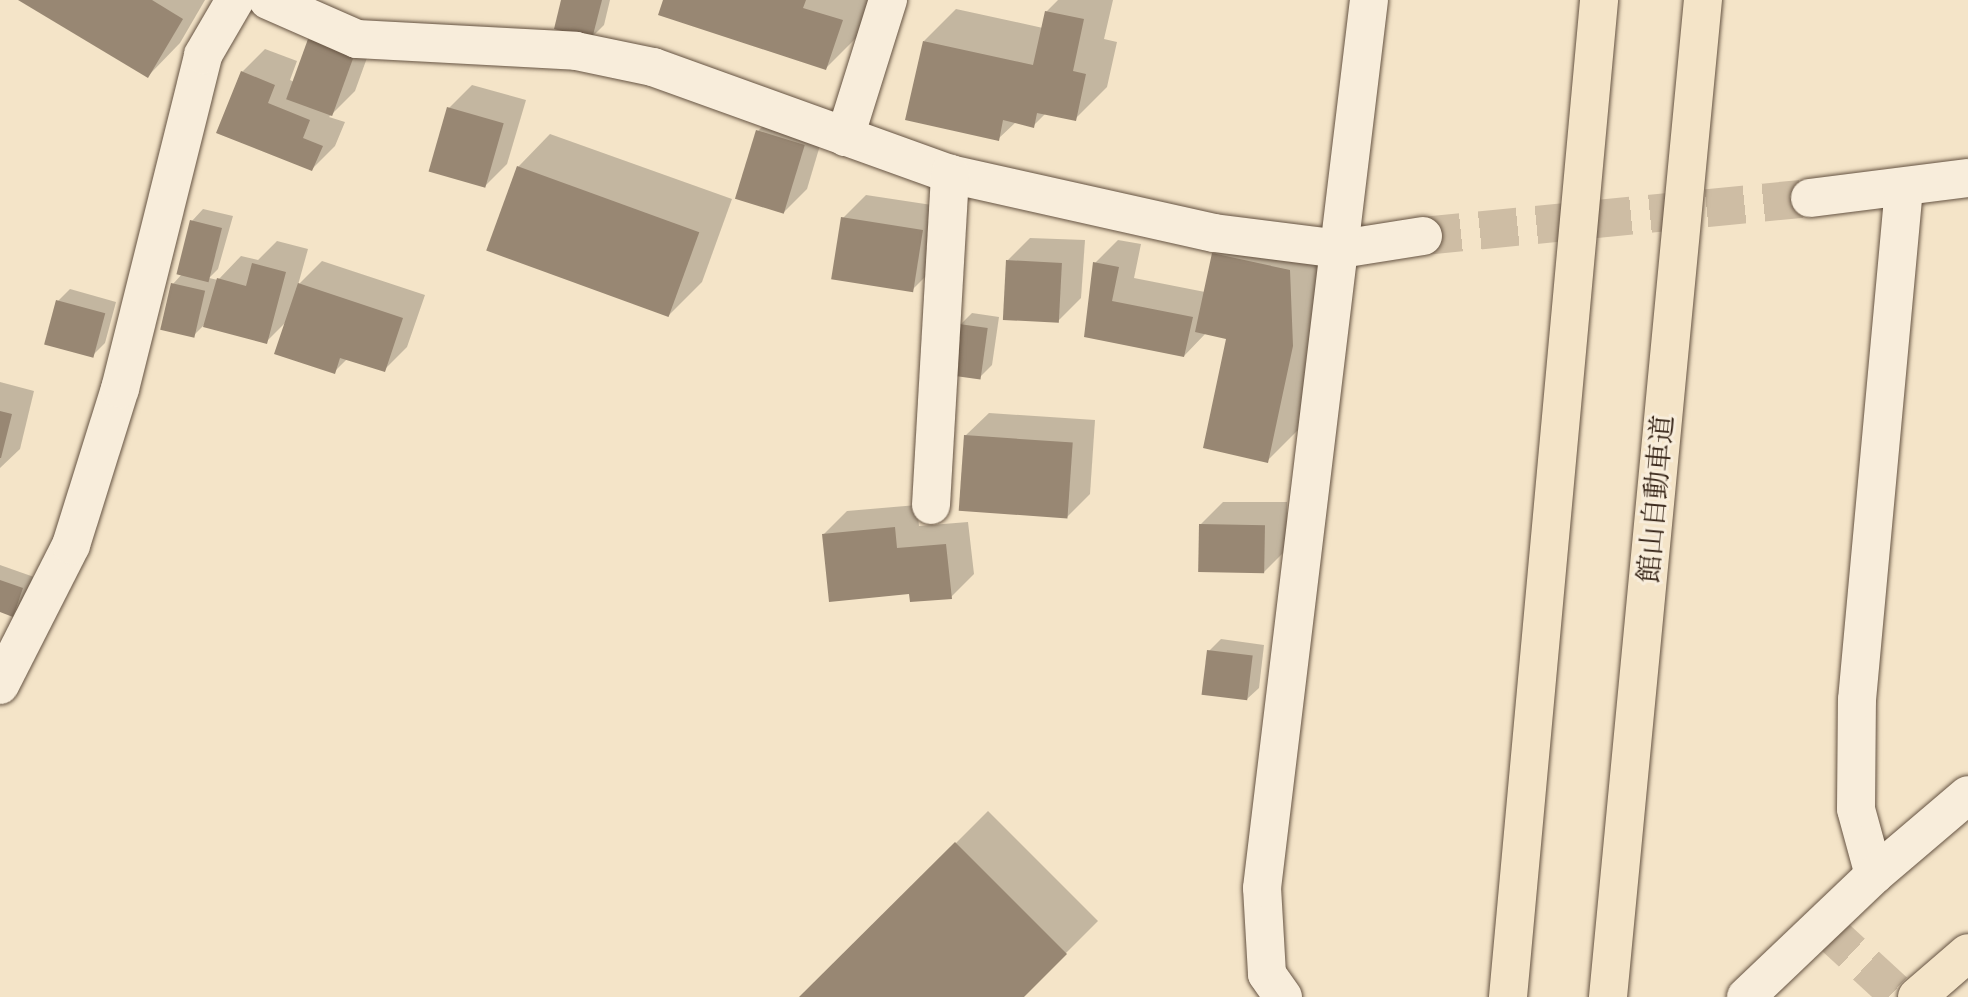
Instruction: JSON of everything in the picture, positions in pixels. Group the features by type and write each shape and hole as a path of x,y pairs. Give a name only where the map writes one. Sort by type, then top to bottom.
{"highway":[{"path":"1508,997 1599,0"},
{"name":"館山自動車道","path":"1608,997 1703,0"},
{"path":"1917,997 1968,953"}],"street":[{"path":"0,685 71,545 120,389 203,55 235,0"},
{"path":"268,0 357,39 576,51 653,67 950,174 1214,233 1341,249 1423,236"},
{"path":"845,137 888,0"},
{"path":"1283,997 1267,974 1262,888 1341,249 1368,0"},
{"path":"930,505 950,174"},
{"path":"1810,198 1968,178"},
{"path":"1874,875 1856,809 1857,700 1904,188"},
{"path":"1746,997 1874,875 1968,795"}],"building":[{"path":"18,0 152,0 183,19 148,78"},
{"path":"561,0 602,0 592,39 554,29"},
{"path":"663,0 806,0 803,8 843,20 826,70 658,15"},
{"path":"1045,11 1084,19 1073,71 1086,74 1076,121 1037,113 1034,128 1003,120 999,141 905,120 923,41 1033,65"},
{"path":"308,39 354,56 332,116 286,99"},
{"path":"241,71 275,85 268,103 310,120 303,138 323,146 312,171 216,133"},
{"path":"447,107 504,123 485,188 429,171"},
{"path":"756,130 805,145 784,214 735,199"},
{"path":"517,166 699,232 669,317 486,251"},
{"path":"841,217 923,230 913,292 831,279"},
{"path":"190,220 222,228 208,282 176,274"},
{"path":"1212,253 1290,270 1293,346 1268,463 1203,448 1226,339 1195,332"},
{"path":"1006,260 1062,263 1059,323 1003,320"},
{"path":"1093,262 1119,267 1112,301 1193,317 1184,357 1084,337"},
{"path":"252,263 286,272 267,344 203,327 217,278 246,286"},
{"path":"171,283 205,291 194,338 160,330"},
{"path":"298,283 403,318 385,372 340,358 335,374 274,354"},
{"path":"56,300 105,313 93,358 44,344"},
{"path":"959,324 988,328 980,380 952,375"},
{"path":"0,411 12,414 1,458 0,458"},
{"path":"964,435 1073,443 1067,518 959,511"},
{"path":"1199,524 1265,525 1264,573 1198,572"},
{"path":"895,527 897,548 946,544 952,599 910,602 909,594 829,602 822,534"},
{"path":"0,580 23,588 13,617 0,612"},
{"path":"1207,650 1253,656 1247,700 1202,695"},
{"path":"955,842 1067,954 1024,997 799,997"}],"tunnel":[{"path":"1423,236 1810,198"},
{"path":"1824,927 1900,997"}]}
